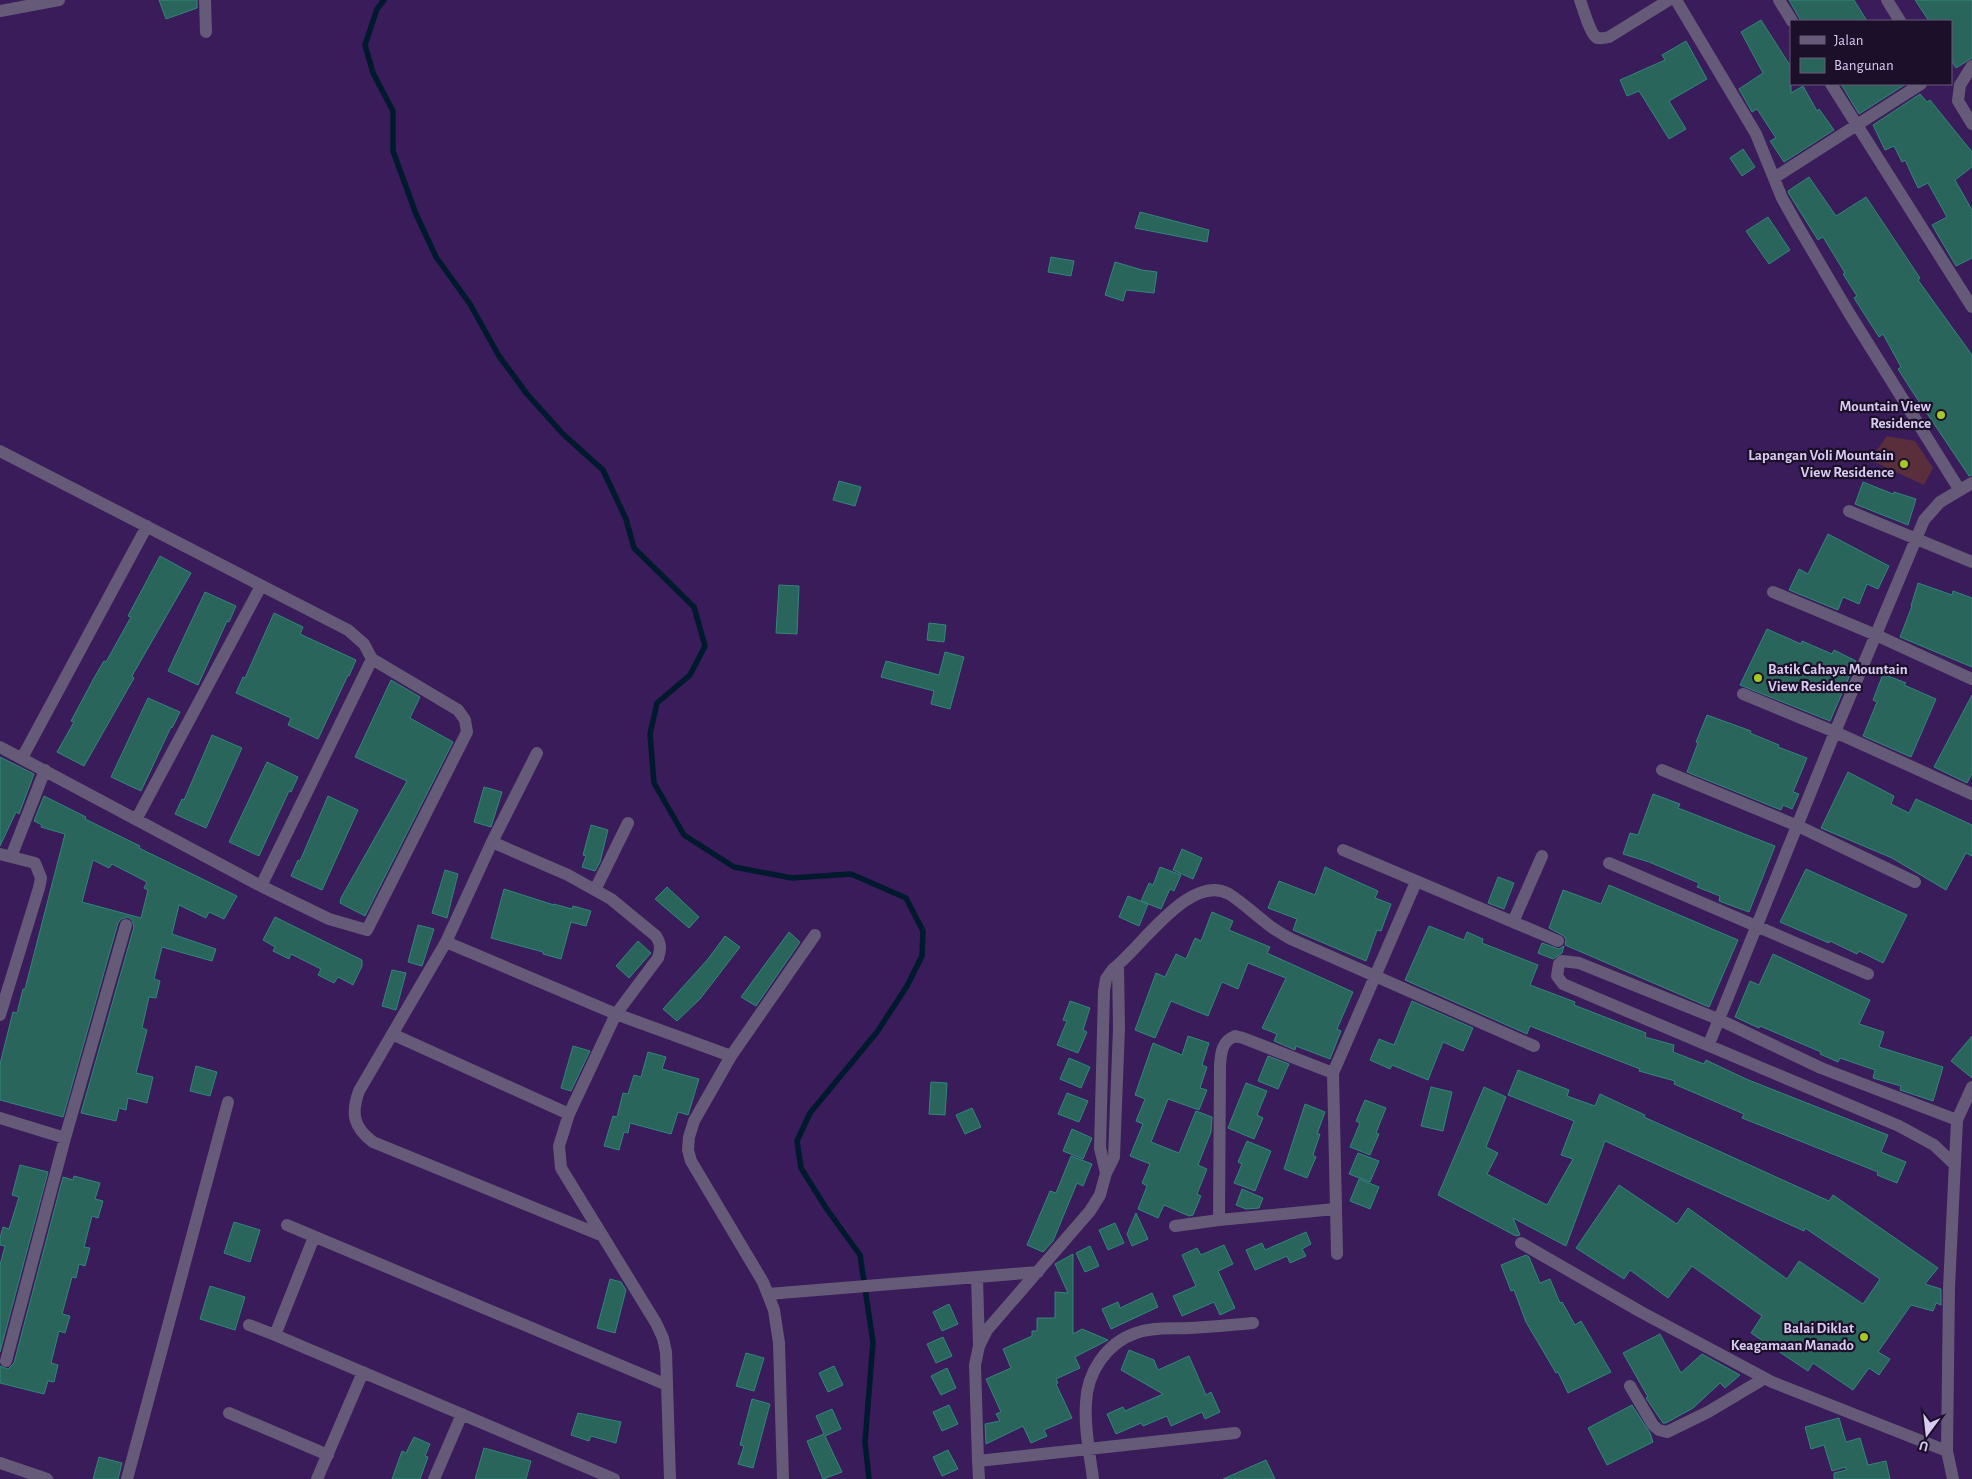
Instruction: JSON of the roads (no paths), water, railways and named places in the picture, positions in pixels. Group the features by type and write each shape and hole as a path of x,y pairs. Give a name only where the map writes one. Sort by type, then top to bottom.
{"street":[{"path":"0,11 59,0"},
{"path":"205,0 206,32"},
{"path":"1580,0 1592,33 1596,37 1602,38 1617,33 1669,0"},
{"path":"1676,0 1756,134 1782,198 1849,313 1959,489"},
{"path":"1779,0 1791,20"},
{"path":"1887,0 1899,20"},
{"path":"1972,66 1960,85 1958,101 1972,124"},
{"path":"1832,85 1972,307"},
{"path":"1774,178 1919,85"},
{"path":"0,451 348,630 364,644 372,659 458,710 465,720 467,732 367,930 329,919 261,886 137,818 0,747"},
{"path":"1709,1044 1835,732 1916,539 1929,513 1940,502 1972,482"},
{"path":"1849,511 1972,562"},
{"path":"22,758 148,526"},
{"path":"137,818 261,586"},
{"path":"1773,592 1972,678"},
{"path":"261,886 372,659"},
{"path":"1743,694 1835,732 1972,794"},
{"path":"537,753 492,842 446,942 359,1091 354,1105 356,1121 362,1134 373,1142 603,1236"},
{"path":"0,1015 41,878 35,863 6,856 45,770"},
{"path":"1662,770 1798,826 1915,882"},
{"path":"596,890 628,823"},
{"path":"492,842 568,875 611,899 656,936 660,943 661,950 658,958 616,1014 569,1114 559,1146 561,1168 660,1331 666,1352 670,1479"},
{"path":"1343,850 1558,941"},
{"path":"1513,922 1542,856"},
{"path":"1609,863 1868,974"},
{"path":"1338,1254 1335,1210 1332,1073 1416,882"},
{"path":"979,1346 987,1330 1090,1212 1100,1195 1106,1173 1100,1148 1105,984 1108,974 1181,904 1198,892 1216,889 1228,894 1291,940 1534,1046"},
{"path":"6,1361 65,1138 126,925"},
{"path":"783,1479 779,1344 774,1310 763,1282 691,1162 688,1150 689,1137 694,1121 731,1056 815,935"},
{"path":"446,942 616,1014 731,1056"},
{"path":"1955,1165 1934,1145 1917,1135 1814,1092 1709,1044 1563,984 1558,980 1557,970 1562,961 1579,964 1718,1019 1820,1068 1957,1120"},
{"path":"392,1034 569,1114"},
{"path":"1219,1220 1220,1065 1221,1052 1225,1043 1235,1036 1244,1038 1332,1073"},
{"path":"1953,1479 1946,1451 1949,1288 1957,1120 1972,1087"},
{"path":"127,1479 228,1102"},
{"path":"0,1118 65,1138"},
{"path":"1175,1226 1219,1220 1335,1210"},
{"path":"287,1225 666,1385"},
{"path":"275,1335 314,1237"},
{"path":"1521,1243 1641,1312 1765,1378 1946,1451"},
{"path":"768,1294 1038,1272"},
{"path":"977,1277 979,1346 975,1365 979,1479"},
{"path":"1093,1479 1086,1404 1091,1376 1096,1365 1104,1356 1124,1338 1137,1333 1156,1329 1253,1323"},
{"path":"249,1325 614,1479"},
{"path":"318,1479 363,1372"},
{"path":"1630,1386 1653,1424 1659,1430 1667,1432 1708,1412 1765,1378"},
{"path":"230,1413 328,1455"},
{"path":"434,1479 462,1414"},
{"path":"978,1461 1235,1434"},
{"path":"0,1462 47,1479"}],"waterway":[{"path":"384,0 377,9 365,45 373,73 393,111 393,151 416,214 436,257 470,304 499,356 527,394 563,434 603,470 626,519 634,548 694,607 705,646 690,675 657,703 650,734 654,783 684,835 734,867 792,878 851,874 906,898 923,931 922,956 907,986 877,1032 810,1113 797,1141 801,1168 826,1208 860,1255 873,1342 865,1442 869,1479"}],"place":[{"name":"Mountain View Residence","path":"1941,415"},
{"name":"Lapangan Voli Mountain View Residence","path":"1904,464"},
{"name":"Batik Cahaya Mountain View Residence","path":"1758,678"},
{"name":"Balai Diklat Keagamaan Manado","path":"1864,1337"}]}
